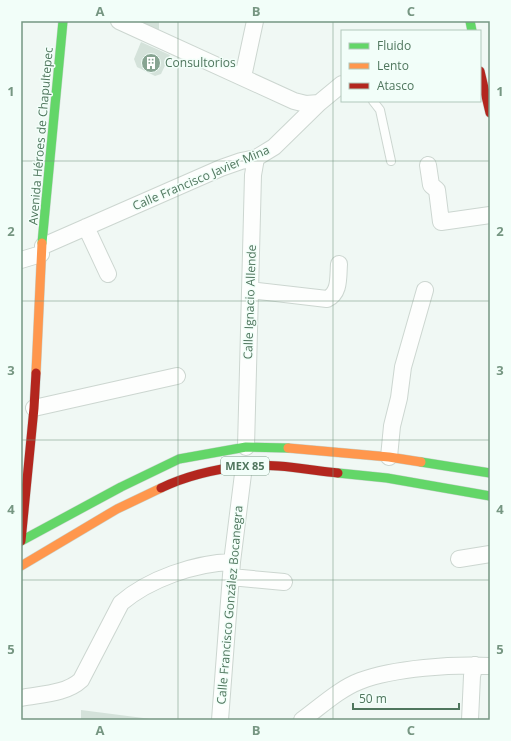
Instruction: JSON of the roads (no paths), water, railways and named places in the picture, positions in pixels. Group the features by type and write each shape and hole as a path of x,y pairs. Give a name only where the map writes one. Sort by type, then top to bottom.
{"main road":[{"name":"Avenida Héroes de Chapultepec","path":"21,541 34,408 42,250 63,21"},
{"path":"481,75 490,113"},
{"name":"MEX 85","path":"21,541 120,487 179,459 246,447 285,448 389,457 490,473"},
{"name":"MEX 85","path":"21,566 117,509 181,478 244,466 291,468 387,478 490,496"}],"street":[{"path":"119,21 294,101 306,104 319,103"},
{"path":"243,77 255,21"},
{"name":"Calle Francisco Javier Mina","path":"21,260 86,227 221,168 241,160 256,158 274,147 319,103 341,85"},
{"path":"294,101 298,113 296,126"},
{"name":"Calle Ignacio Allende","path":"246,447 253,175 256,158"},
{"path":"428,165 431,185 437,190 442,222 490,215"},
{"path":"86,227 108,274"},
{"path":"250,290 327,299 334,296 337,290 339,264"},
{"path":"389,457 392,426 399,398 403,367 425,290"},
{"path":"34,408 177,376"},
{"name":"Calle Francisco González Bocanegra","path":"220,720 231,569 244,466"},
{"path":"460,559 490,554"},
{"path":"21,698 64,690 75,686 81,680 121,603 130,594 146,585 195,567 214,563 231,569 284,582"},
{"path":"302,720 341,692 360,681 381,675 443,666 482,665"},
{"path":"470,720 472,676 482,665"}],"lane":[{"path":"374,102 380,110 391,161"}],"place":[{"name":"Consultorios","path":"151,63"}]}
